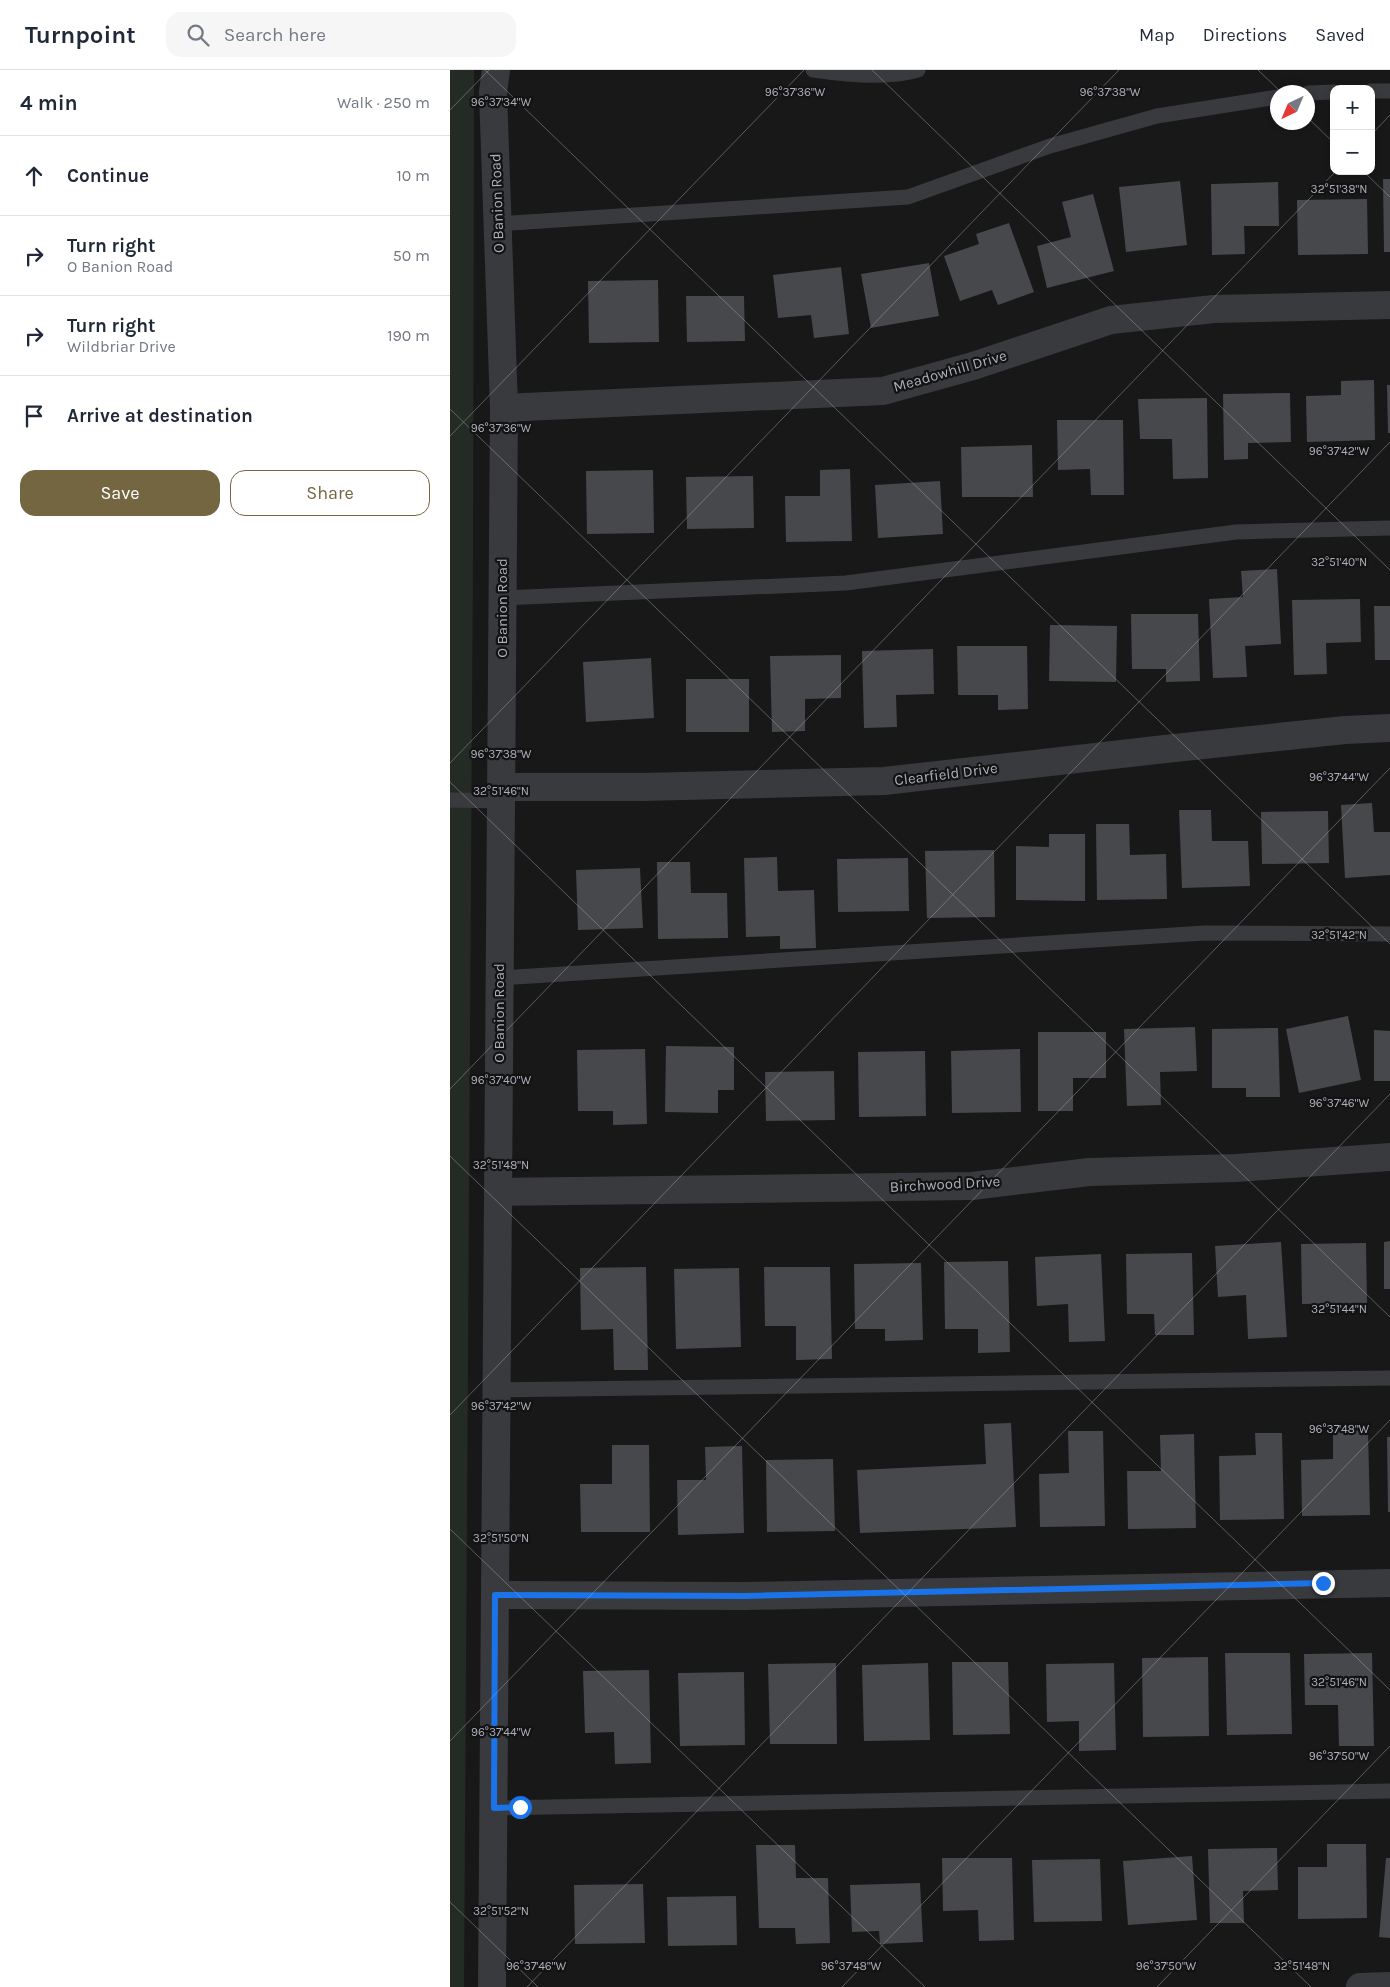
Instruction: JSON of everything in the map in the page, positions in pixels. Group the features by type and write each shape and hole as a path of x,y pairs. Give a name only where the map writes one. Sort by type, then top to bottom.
{"street":[{"name":"O Banion Road","path":"492,1987 504,408 493,92 496,70"},
{"name":"Meadowhill Drive","path":"504,408 883,391 973,366 1111,320 1214,309 1390,304"},
{"name":"Clearfield Drive","path":"501,794 643,787 884,781 1165,748 1345,730 1390,728"},
{"name":"Birchwood Drive","path":"498,1192 972,1186 1089,1172 1236,1168 1390,1158"},
{"path":"495,1595 745,1596 1390,1582"},
{"path":"1360,1987 1390,1986"}],"lane":[{"path":"813,70 829,73 904,75 918,70"},
{"path":"1375,91 1390,91"},
{"path":"1315,93 1330,92"},
{"path":"498,224 908,197 1050,146 1148,119 1270,98"},
{"path":"503,598 846,582 1236,532 1390,528"},
{"path":"450,800 501,794"},
{"path":"500,978 1204,933 1390,934"},
{"path":"497,1390 1390,1378"},
{"path":"494,1808 1390,1791"}],"shaded area":[{"path":"450,70 474,70 473,554 464,1987 450,1987"}],"building":[{"path":"1383,179 1390,179 1390,252 1384,252"},
{"path":"1180,181 1187,245 1126,252 1119,187"},
{"path":"1278,182 1279,226 1244,226 1245,254 1212,255 1211,184"},
{"path":"1093,194 1114,271 1047,288 1037,246 1071,237 1062,202"},
{"path":"1367,199 1368,254 1298,255 1297,200"},
{"path":"1009,223 1034,292 998,305 992,290 960,301 944,256 979,244 976,234"},
{"path":"929,263 939,316 871,328 861,274"},
{"path":"841,267 849,334 814,338 811,315 778,318 773,275"},
{"path":"658,280 659,342 589,343 588,281"},
{"path":"686,296 744,296 745,341 687,342"},
{"path":"1374,380 1375,440 1307,442 1306,396 1341,395 1341,381"},
{"path":"1387,385 1390,385 1390,433 1388,433"},
{"path":"1290,393 1291,442 1248,443 1248,459 1224,460 1223,394"},
{"path":"1207,398 1208,478 1173,479 1172,439 1140,439 1138,399"},
{"path":"1057,420 1123,420 1124,495 1091,495 1090,469 1058,470"},
{"path":"1032,445 1033,497 962,497 961,447"},
{"path":"850,469 852,541 786,542 785,496 820,496 820,470"},
{"path":"653,470 654,533 587,534 586,471"},
{"path":"753,476 754,528 687,529 686,477"},
{"path":"940,481 943,534 878,538 875,485"},
{"path":"1277,569 1281,644 1245,646 1247,677 1213,678 1209,599 1243,597 1241,571"},
{"path":"1360,599 1361,642 1326,643 1327,674 1294,675 1292,600"},
{"path":"1374,606 1390,606 1390,660 1375,660"},
{"path":"1131,614 1198,614 1200,681 1166,682 1166,669 1132,669"},
{"path":"1050,625 1117,626 1116,682 1049,681"},
{"path":"957,646 1027,646 1028,709 998,710 998,695 958,695"},
{"path":"933,649 934,694 896,695 897,727 864,728 862,651"},
{"path":"841,655 841,698 805,699 805,731 772,732 770,656"},
{"path":"651,658 654,718 586,722 583,662"},
{"path":"686,679 749,679 749,732 686,732"},
{"path":"1372,803 1374,832 1390,832 1390,875 1345,878 1341,805"},
{"path":"1179,810 1211,810 1212,841 1248,841 1250,886 1182,888"},
{"path":"1328,811 1329,863 1262,864 1261,812"},
{"path":"1096,824 1129,824 1130,855 1166,854 1167,899 1097,900"},
{"path":"1049,834 1085,834 1085,901 1016,900 1016,846 1049,847"},
{"path":"994,850 995,917 927,918 925,851"},
{"path":"777,857 778,891 814,890 816,948 780,949 780,936 746,937 744,858"},
{"path":"908,858 909,911 838,912 837,859"},
{"path":"657,862 690,862 691,893 727,893 728,938 658,939"},
{"path":"640,868 643,928 578,930 576,870"},
{"path":"1348,1016 1361,1080 1299,1093 1286,1029"},
{"path":"1195,1027 1197,1071 1160,1072 1161,1105 1127,1106 1124,1029"},
{"path":"1278,1028 1280,1097 1246,1097 1246,1088 1212,1088 1212,1029"},
{"path":"1374,1030 1390,1031 1390,1081 1374,1081"},
{"path":"1038,1032 1106,1032 1106,1078 1073,1078 1073,1111 1038,1111"},
{"path":"666,1046 734,1047 734,1090 718,1090 718,1113 665,1112"},
{"path":"645,1049 647,1124 613,1125 613,1111 578,1111 577,1050"},
{"path":"1020,1049 1021,1112 952,1113 951,1051"},
{"path":"925,1051 926,1116 859,1117 858,1052"},
{"path":"834,1071 835,1120 766,1121 765,1072"},
{"path":"1390,1241 1390,1289 1384,1289 1384,1242"},
{"path":"1281,1242 1287,1337 1248,1339 1246,1295 1218,1297 1215,1246"},
{"path":"1366,1243 1367,1303 1302,1304 1301,1244"},
{"path":"1192,1253 1194,1335 1155,1335 1154,1314 1127,1314 1126,1254"},
{"path":"1101,1254 1105,1341 1069,1342 1068,1304 1037,1306 1035,1257"},
{"path":"1008,1261 1010,1352 978,1353 978,1329 945,1329 944,1262"},
{"path":"921,1263 923,1340 885,1341 885,1329 855,1329 854,1264"},
{"path":"646,1267 648,1370 614,1370 613,1329 581,1330 580,1268"},
{"path":"764,1267 830,1267 832,1359 796,1360 796,1326 765,1326"},
{"path":"739,1268 741,1347 676,1349 674,1269"},
{"path":"1011,1423 1016,1527 860,1533 857,1470 986,1464 984,1424"},
{"path":"1368,1430 1370,1515 1302,1516 1301,1460 1333,1459 1333,1431"},
{"path":"1068,1431 1103,1431 1105,1526 1040,1527 1039,1474 1069,1473"},
{"path":"1255,1433 1282,1433 1284,1519 1220,1520 1219,1456 1256,1455"},
{"path":"1194,1434 1196,1528 1128,1529 1127,1471 1161,1471 1160,1435"},
{"path":"1387,1437 1390,1437 1390,1512 1388,1512"},
{"path":"612,1445 649,1445 650,1532 581,1532 580,1484 612,1484"},
{"path":"742,1446 744,1533 678,1535 677,1480 706,1480 705,1447"},
{"path":"833,1459 835,1531 767,1532 766,1460"},
{"path":"1225,1653 1290,1653 1292,1734 1227,1735"},
{"path":"1372,1653 1374,1746 1339,1746 1338,1705 1305,1705 1304,1654"},
{"path":"1208,1657 1209,1736 1143,1737 1142,1658"},
{"path":"952,1662 1008,1662 1010,1734 953,1735"},
{"path":"836,1663 837,1744 770,1744 768,1664"},
{"path":"928,1663 930,1740 864,1741 862,1665"},
{"path":"1114,1663 1116,1750 1079,1751 1079,1721 1047,1722 1046,1664"},
{"path":"649,1670 651,1763 615,1764 614,1732 585,1733 583,1671"},
{"path":"744,1672 745,1745 680,1746 678,1673"},
{"path":"1327,1844 1366,1844 1367,1918 1298,1919 1298,1867 1327,1867"},
{"path":"756,1845 795,1845 796,1878 828,1878 830,1943 796,1944 795,1928 759,1928"},
{"path":"1277,1848 1278,1890 1243,1891 1244,1923 1210,1923 1208,1849"},
{"path":"1192,1856 1197,1920 1128,1925 1123,1861"},
{"path":"942,1858 1012,1858 1014,1940 979,1941 978,1910 943,1911"},
{"path":"1386,1858 1390,1858 1390,1938 1379,1937"},
{"path":"1100,1859 1102,1921 1034,1922 1032,1860"},
{"path":"920,1883 923,1942 880,1944 879,1931 852,1932 850,1885"},
{"path":"643,1884 645,1943 575,1944 574,1885"},
{"path":"736,1896 737,1945 668,1946 667,1897"}],"route":[{"path":"520,1807 494,1808 495,1595 745,1596 1323,1583"}]}
